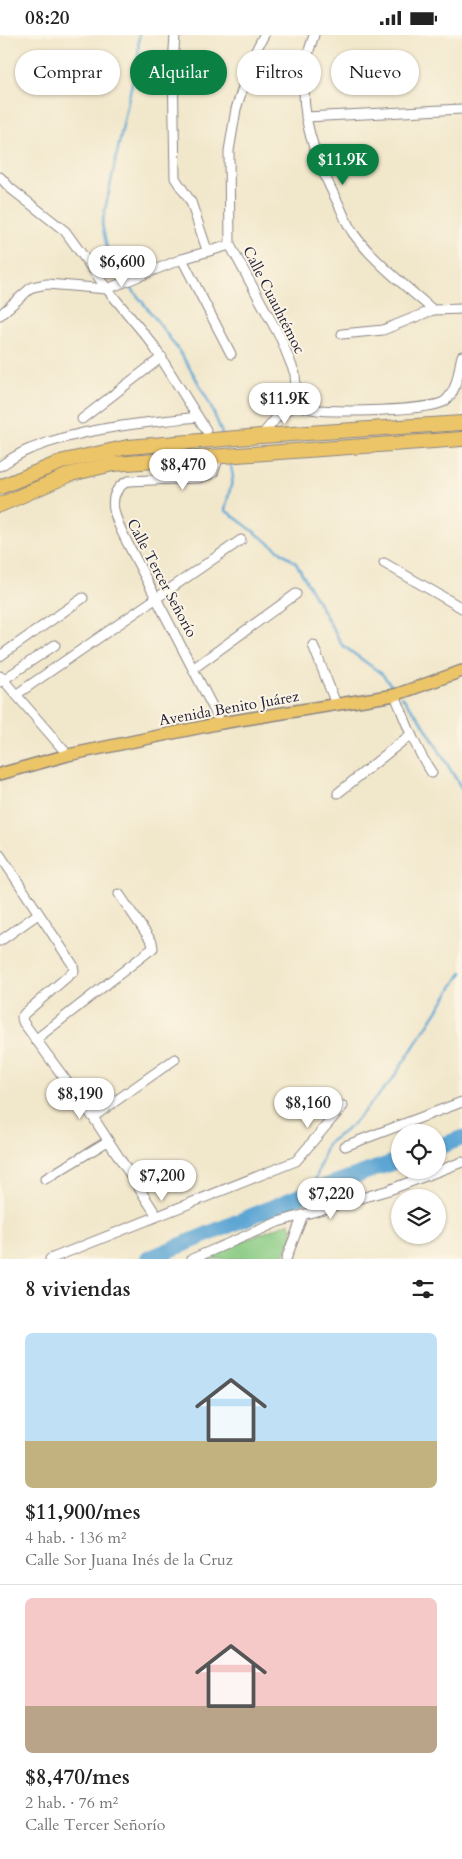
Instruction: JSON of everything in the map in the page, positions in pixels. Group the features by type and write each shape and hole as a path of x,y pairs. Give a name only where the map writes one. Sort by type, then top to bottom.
{"highway":[{"path":"0,487 64,461 128,447 261,435 462,423"},
{"path":"0,505 70,474 113,464 462,439"}],"main road":[{"name":"Avenida Benito Juárez","path":"0,774 68,755 221,723 395,695 462,671"}],"street":[{"path":"175,35 173,64 175,178 191,202 207,250"},
{"name":"Calle Cuauhtémoc","path":"264,35 253,56 236,109 229,151 230,245 281,339 295,374 297,404"},
{"path":"310,35 310,46"},
{"path":"314,35 304,69 306,117 316,160 353,233 392,275 433,310"},
{"path":"306,117 462,109"},
{"path":"0,177 10,188 65,231 107,289 162,357 206,430"},
{"path":"0,315 32,287 47,284 107,289 207,250 230,245"},
{"path":"182,259 231,355"},
{"path":"342,334 383,330 433,310 462,309"},
{"path":"261,435 278,415 297,404 312,409 360,410 424,407 443,402 454,391 462,356"},
{"path":"82,419 162,357"},
{"path":"0,466 28,449 76,435 123,425 198,417"},
{"name":"Calle Tercer Señorío","path":"218,462 213,473 207,476 128,481 116,491 113,499 116,519 221,723"},
{"path":"17,694 241,540"},
{"path":"384,563 462,608"},
{"path":"194,668 296,594"},
{"path":"0,656 83,598"},
{"path":"55,645 1,679 17,694 68,755"},
{"path":"312,645 336,704"},
{"path":"395,695 410,735 420,756 432,773"},
{"path":"338,793 410,735"},
{"path":"0,855 73,965 74,971 22,1017 23,1022 93,1117 157,1216"},
{"path":"35,1039 153,948 152,942 119,894"},
{"path":"0,941 38,914"},
{"path":"93,1117 175,1059"},
{"path":"345,1146 462,1102"},
{"path":"50,1259 296,1161 343,1106"},
{"path":"46,1179 108,1141"},
{"path":"192,1259 250,1233 389,1189 462,1162"},
{"path":"286,1259 303,1215"}],"green space":[{"path":"290,1222 293,1235 282,1259 200,1259"}],"waterway":[{"path":"124,279 110,262 102,224 138,55 139,35"},
{"path":"127,283 155,318 193,374 214,414 222,434"},
{"path":"230,461 233,477 225,510 296,563 342,645 382,674 396,691"},
{"path":"402,697 421,720 462,789"},
{"path":"312,1191 327,1144 351,1126 392,1080 462,972"},
{"path":"446,1144 462,1138"},
{"path":"148,1259 312,1191 391,1163"}]}
